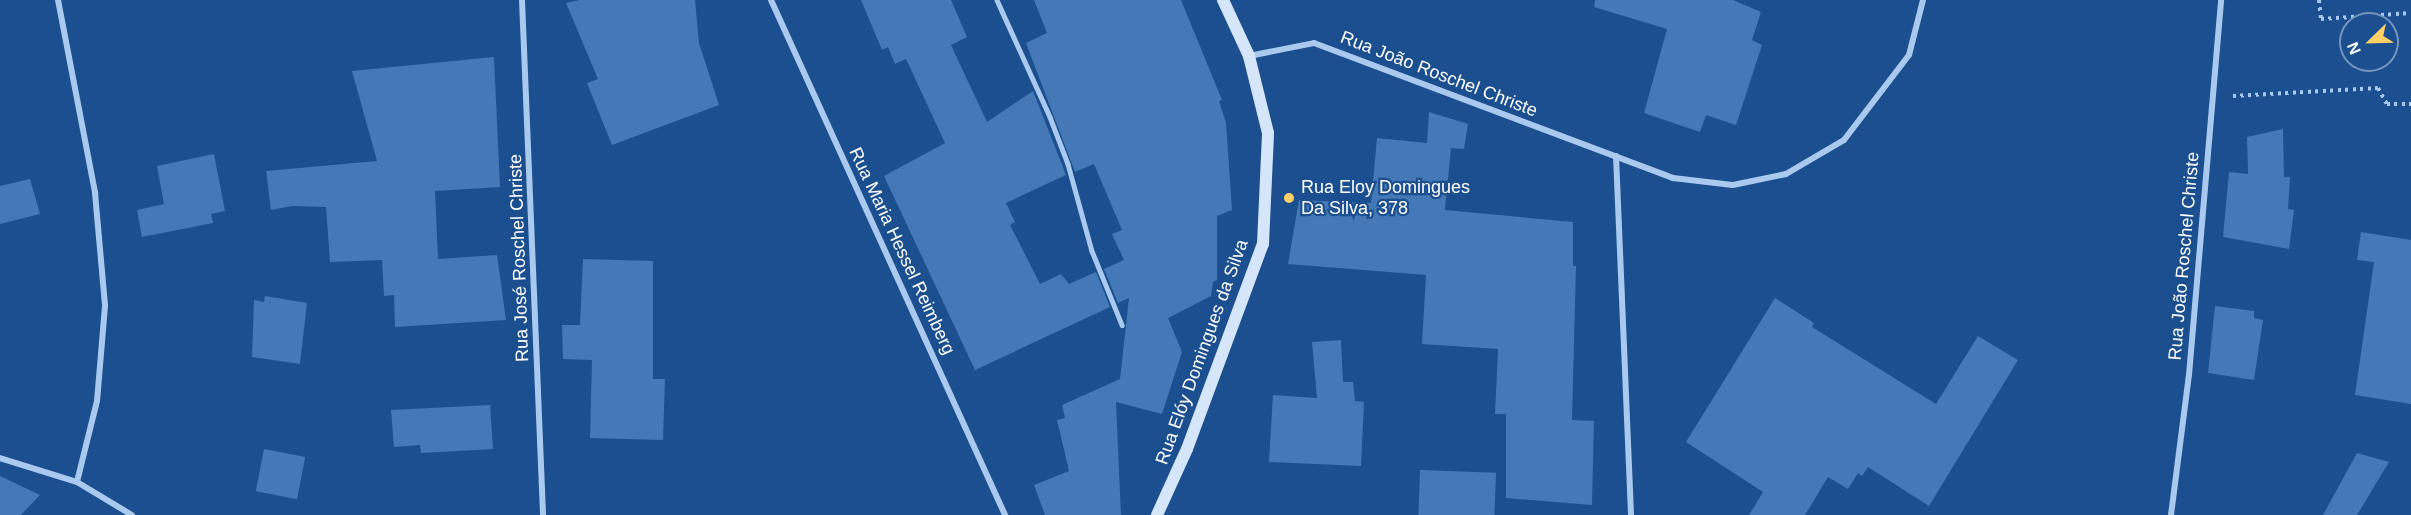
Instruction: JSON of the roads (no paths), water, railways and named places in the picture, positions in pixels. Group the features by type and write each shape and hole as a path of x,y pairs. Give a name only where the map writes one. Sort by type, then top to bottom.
{"main road":[{"name":"Rua Elóy Domingues da Silva","path":"1157,515 1191,439 1263,244 1268,133 1249,56 1223,0"}],"street":[{"path":"58,0 95,192 105,306 97,401 77,482"},
{"name":"Rua José Roschel Christe","path":"522,0 543,515"},
{"name":"Rua Maria Hessel Reimberg","path":"771,0 1005,515"},
{"name":"Rua João Roschel Christe","path":"1249,56 1314,43 1673,178 1732,185 1786,174 1844,140 1908,55 1923,0"},
{"name":"Rua João Roschel Christe","path":"2171,515 2188,375 2221,0"},
{"path":"1616,156 1631,515"},
{"path":"0,458 77,482 132,515"}],"lane":[{"path":"997,0 1050,117 1092,251 1122,326"}],"place":[{"name":"Rua Eloy Domingues Da Silva, 378","path":"1289,198"}]}
